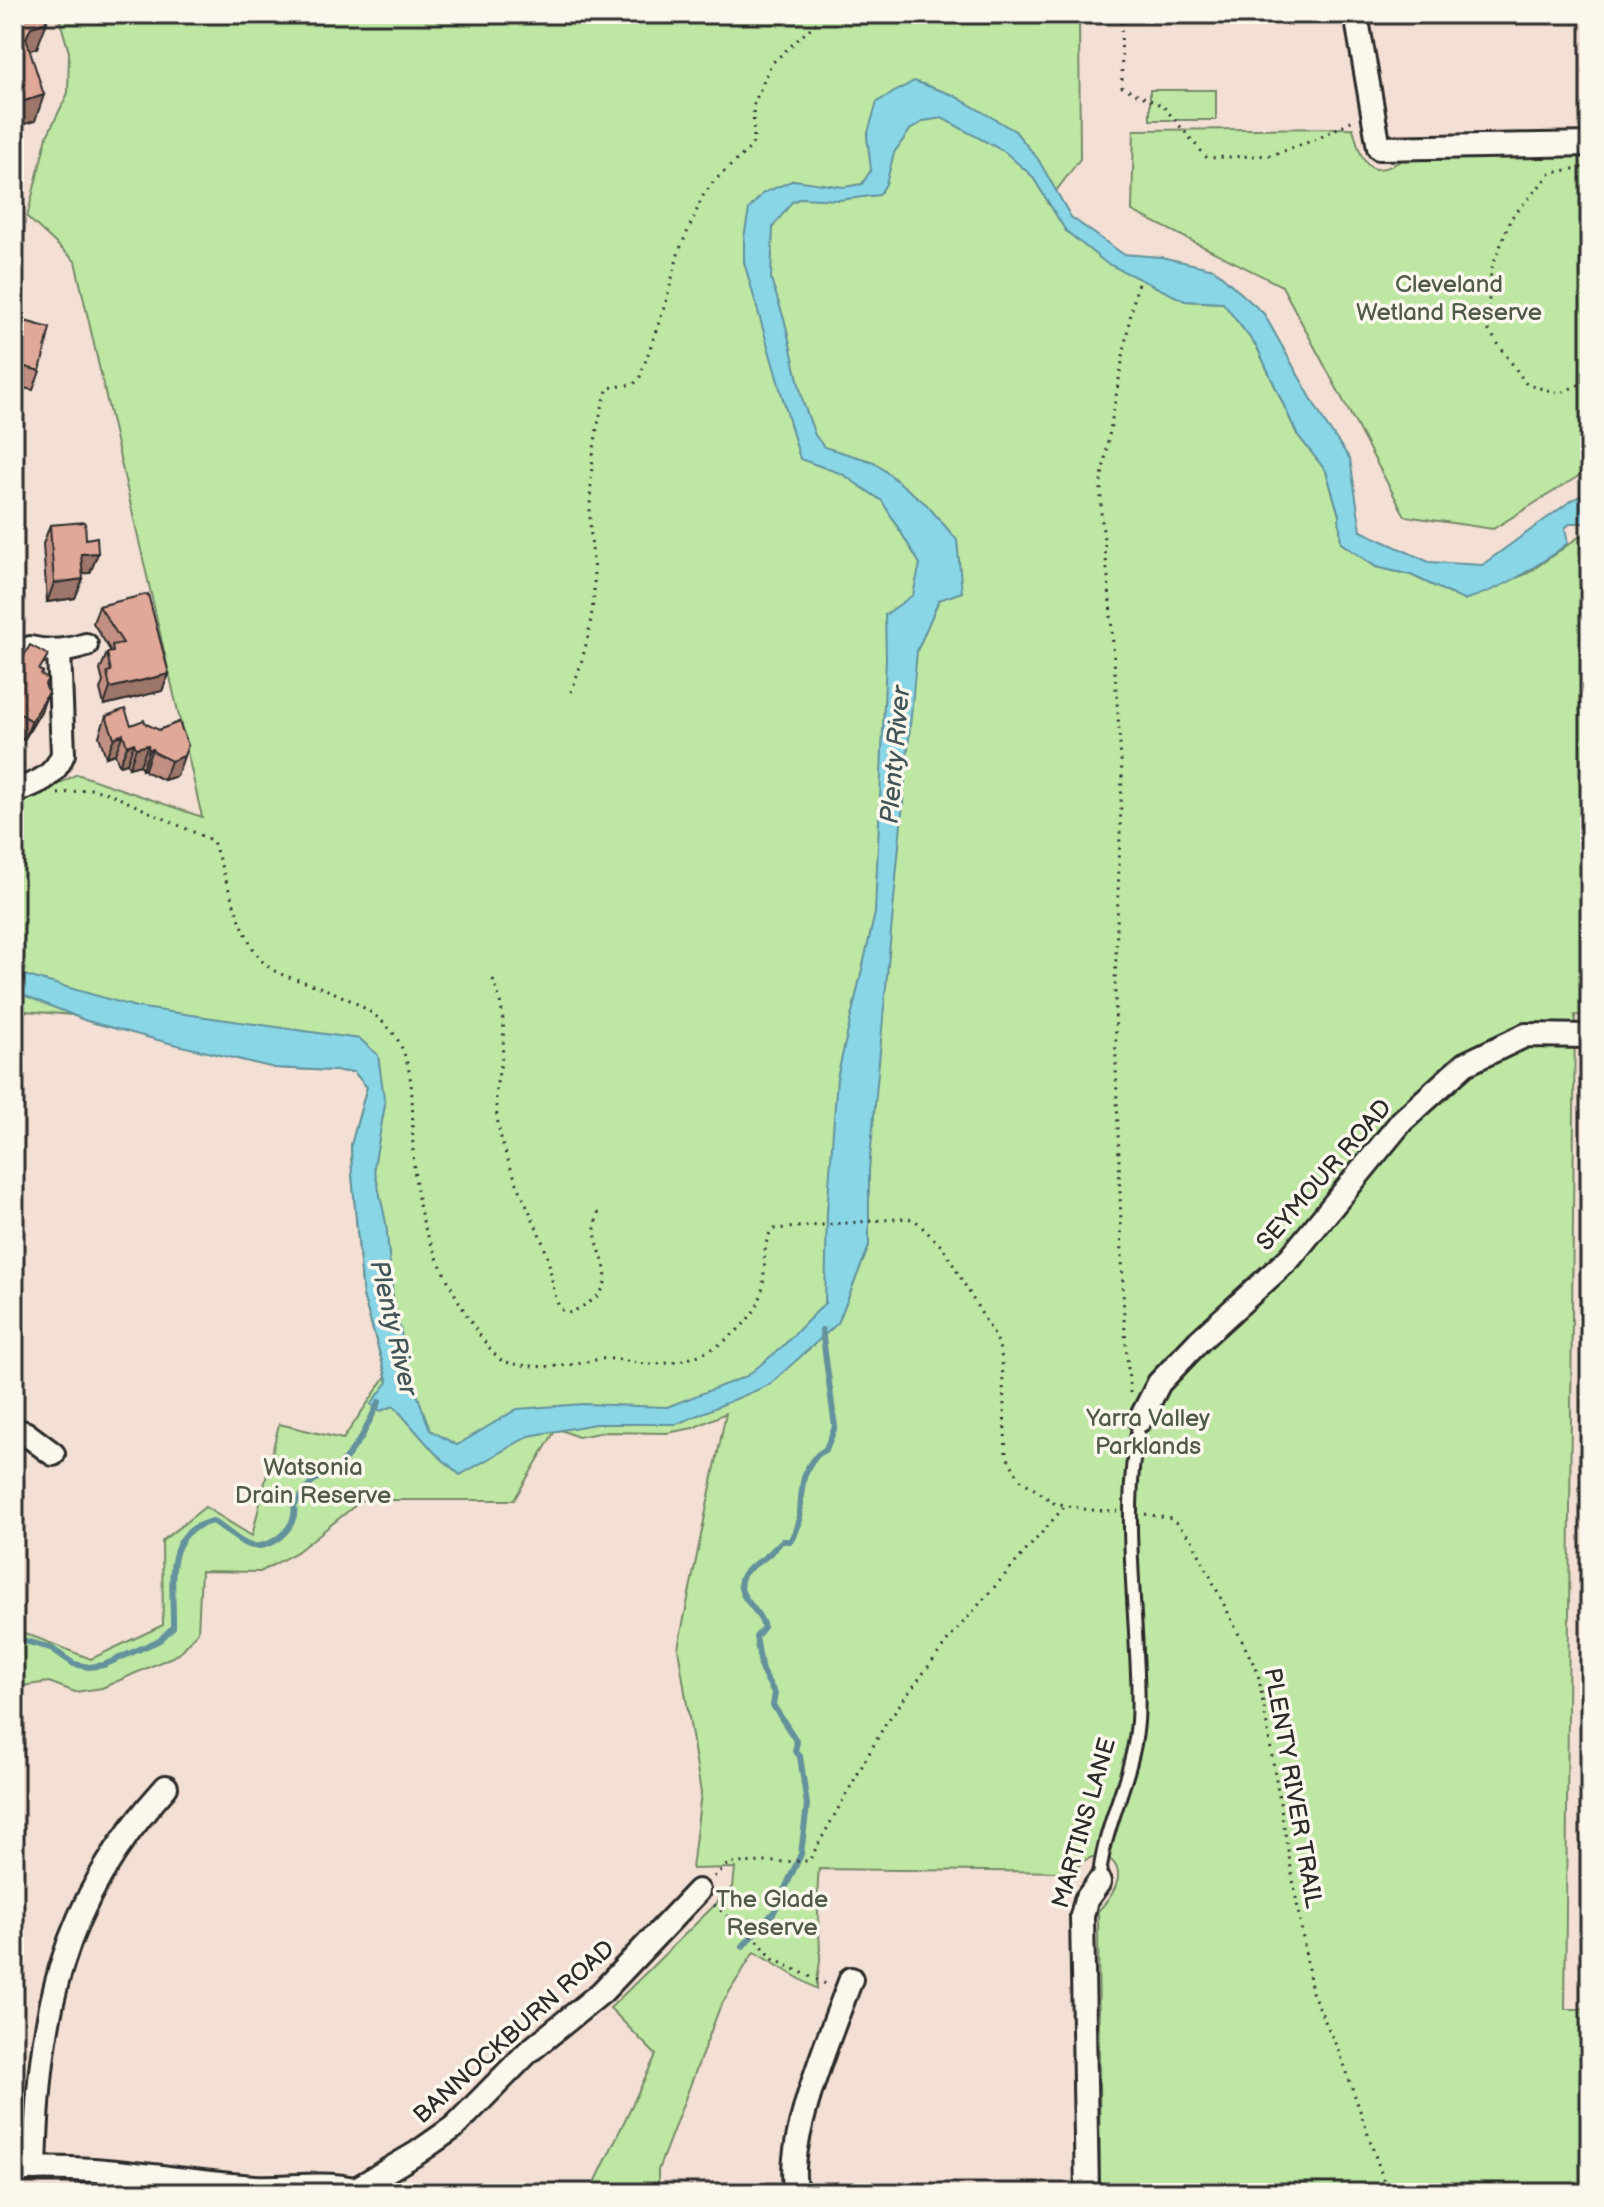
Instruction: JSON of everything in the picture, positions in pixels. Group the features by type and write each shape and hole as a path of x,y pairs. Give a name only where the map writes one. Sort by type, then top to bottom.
{"street":[{"path":"1356,14 1379,148 1590,144"},
{"path":"30,648 42,652 86,645"},
{"path":"14,791 47,777 63,754 59,651"},
{"name":"SEYMOUR ROAD","path":"1140,1420 1159,1383 1199,1341 1290,1258 1402,1121 1465,1064 1526,1035 1590,1036"},
{"path":"14,1430 25,1433 53,1454"},
{"path":"24,2169 46,2021 66,1949 101,1875 125,1837 166,1787"},
{"name":"MARTINS LANE","path":"1087,2193 1082,1916 1086,1900 1099,1882"},
{"name":"BANNOCKBURN ROAD","path":"24,2169 159,2176 238,2186 345,2186 361,2191 454,2127 527,2053 571,2020 620,1975 698,1891"},
{"path":"797,2193 794,2164 802,2126 848,1987"}],"lane":[{"path":"14,166 17,170 14,174"},
{"name":"MARTINS LANE","path":"1099,1882 1100,1858 1132,1756 1137,1727 1132,1511 1134,1447 1140,1420"}],"path":[{"path":"571,692 588,639 594,593 591,504 602,404 608,388 634,384 640,377 665,305 679,251 703,196 714,181 751,147 754,140 753,106 771,64 826,14"},
{"path":"862,14 897,19 915,15"},
{"path":"1121,14 1122,87 1163,106 1207,158 1272,155 1317,139 1348,121 1372,116"},
{"path":"1590,166 1551,173 1511,218 1491,271 1487,328 1527,385 1560,393 1590,380"},
{"path":"1139,278 1101,482 1101,512 1122,774 1115,986 1124,1319 1130,1398 1140,1420"},
{"name":"PLENTY RIVER TRAIL","path":"46,797 91,789 108,793 213,841 244,929 265,964 282,975 350,1001 371,1013 394,1034 407,1062 410,1078 414,1165 426,1231 478,1332 502,1361 542,1367 601,1359 654,1364 693,1360 710,1352 755,1310 763,1291 767,1235 779,1227 908,1218 931,1234 944,1249 998,1342 1003,1373 1006,1455 1020,1479 1054,1503 1065,1506 1132,1511 1172,1519 1192,1540 1258,1673 1312,1992 1343,2061 1388,2193"},
{"path":"493,979 502,1002 504,1018 496,1098 500,1127 513,1179 548,1258 554,1296 560,1309 568,1313 597,1297 604,1289 607,1279 595,1224 600,1207"},
{"path":"848,1987 773,1959 758,1941 698,1891 729,1863 809,1861 886,1723 949,1639 1065,1506"}],"green space":[{"name":"Yarra Valley Parklands","path":"58,14 1079,14 1080,159 1047,203 1185,301 1223,303 1257,347 1297,434 1326,471 1339,515 1341,543 1376,567 1411,575 1464,600 1528,573 1590,529 1590,1016 1575,1015 1565,2009 1590,2009 1590,2193 1100,2193 1098,1911 1112,1894 1118,1880 1112,1861 1093,1857 1082,1862 1074,1872 819,1869 820,1958 817,1989 754,1952 720,2007 658,2170 658,2193 590,2193 656,2055 610,2008 733,1887 735,1868 692,1869 701,1793 678,1648 726,1413 693,1428 667,1433 604,1432 578,1437 561,1430 555,1431 514,1500 362,1500 297,1552 260,1572 201,1571 198,1632 179,1654 102,1688 75,1692 49,1682 14,1687 14,1629 91,1659 163,1625 162,1541 205,1507 252,1536 279,1424 343,1439 386,1376 363,1295 351,1145 367,1087 354,1072 275,1068 72,1015 14,1010 14,804 77,774 202,817 75,261 27,217 47,136 68,93 69,52"},
{"path":"1150,90 1216,90 1216,120 1150,120"},
{"name":"Cleveland Wetland Reserve","path":"1353,128 1364,160 1375,169 1383,169 1406,157 1590,152 1590,469 1493,529 1405,516 1282,286 1132,211 1134,130"}],"water":[{"name":"Plenty River","path":"914,81 953,95 1015,131 1038,159 1071,217 1123,254 1161,257 1214,269 1264,314 1325,423 1350,459 1361,531 1429,562 1482,565 1572,500 1590,491 1590,523 1571,523 1565,528 1568,543 1556,552 1506,584 1463,600 1411,575 1376,567 1341,543 1339,515 1326,471 1297,434 1257,347 1223,303 1185,301 1106,263 1066,231 1032,176 1005,152 942,118 924,121 910,130 894,153 886,184 879,195 839,200 801,198 792,202 773,227 771,279 785,322 803,402 815,435 824,447 874,462 927,505 957,540 962,592 939,600 917,651 869,1170 869,1246 838,1323 769,1385 677,1424 595,1424 529,1436 460,1475 434,1452 394,1406 380,1411 371,1404 388,1382 363,1295 351,1145 367,1087 354,1072 275,1068 87,1021 14,991 14,972 136,1007 360,1039 378,1055 385,1105 374,1167 386,1223 393,1297 411,1377 430,1430 457,1445 517,1409 583,1404 667,1407 747,1376 782,1347 825,1303 827,1212 837,1078 875,913 886,658 885,615 913,595 920,564 882,501 842,474 800,459 744,262 744,238 749,209 763,193 794,180 844,187 862,184 871,170 867,136 877,102"}],"building":[{"path":"14,14 44,14 47,22 31,27 26,38 44,95 14,104"},
{"path":"14,318 50,328 40,371 14,364"},
{"path":"85,522 86,539 97,537 98,553 81,554 83,579 54,583 50,525"},
{"path":"148,594 169,674 110,688 107,672 111,671 107,653 113,652 112,645 123,643 99,606"},
{"path":"30,645 48,655 39,670 48,679 45,684 48,692 32,721 19,713 14,718 14,688 24,670 18,666"},
{"path":"125,709 131,725 144,720 159,730 179,722 188,745 184,756 171,761 149,750 148,745 136,748 134,743 127,746 123,734 114,738 106,716"}],"waterway":[{"path":"743,1946 774,1912 801,1854 807,1805 800,1756 795,1751 797,1742 773,1705 775,1694 762,1671 756,1637 764,1627 743,1594 741,1582 749,1569 782,1541 790,1541 799,1520 807,1469 814,1458 826,1449 835,1427 822,1330"},
{"path":"14,1638 51,1648 74,1664 89,1667 104,1665 160,1640 173,1627 174,1562 185,1536 196,1527 213,1521 246,1544 263,1545 280,1537 292,1522 294,1506 313,1481 340,1466 361,1438 379,1402"}],"park label":[{"name":"Watsonia Drain Reserve","path":"313,1481"},
{"name":"The Glade Reserve","path":"772,1913"}]}
